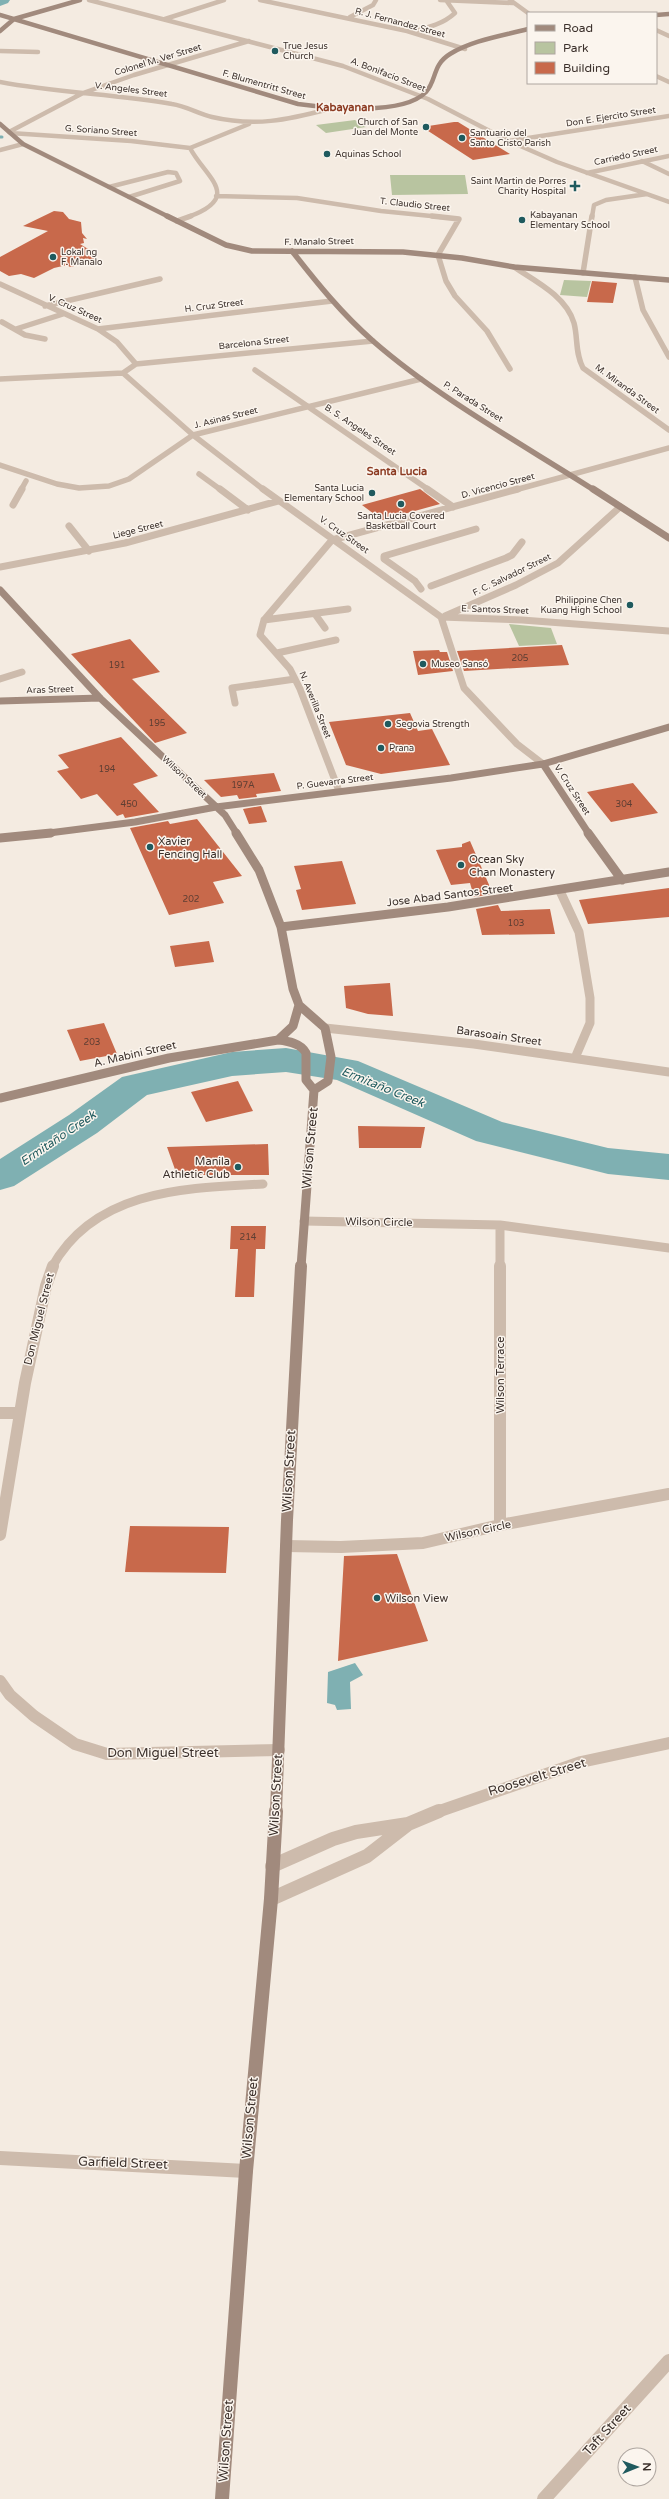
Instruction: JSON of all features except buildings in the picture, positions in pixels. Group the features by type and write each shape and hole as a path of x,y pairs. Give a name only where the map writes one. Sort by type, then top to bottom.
{"main road":[{"path":"0,30 14,19 80,0"},
{"path":"657,15 669,14"},
{"name":"F. Blumentritt Street","path":"0,15 298,104 329,109 376,107 414,100 420,96"},
{"path":"420,96 426,92 437,66 443,60 464,49 527,29"},
{"name":"F. Manalo Street","path":"0,124 24,144 226,245 240,249 292,251 346,250 438,255 514,267 669,280"},
{"name":"P. Parada Street","path":"292,251 332,301 373,341 421,380 669,538"},
{"name":"Wilson Street","path":"0,590 100,698 225,815 259,870 281,926 293,989 299,1004 325,1028"},
{"name":"Aras Street","path":"0,701 100,698"},
{"name":"P. Guevarra Street","path":"0,838 57,833 173,816 216,806 542,764 669,727"},
{"name":"V. Cruz Street","path":"542,764 579,820 622,880"},
{"name":"Jose Abad Santos Street","path":"281,926 448,908 560,891 669,872"},
{"path":"278,1040 293,1026 299,1004"},
{"path":"314,1090 328,1081 331,1057 325,1028"},
{"name":"Wilson Street","path":"222,2499 246,2171 270,1899 279,1750 286,1546 304,1221 314,1090 306,1080 306,1053 298,1044 278,1040"},
{"name":"A. Mabini Street","path":"0,1098 169,1058 278,1040"},
{"path":"0,1091 15,1094"}],"street":[{"name":"A. Bonifacio Street","path":"89,0 342,66 420,96 509,142 669,202"},
{"path":"165,19 224,0"},
{"name":"R. J. Fernandez Street","path":"260,0 350,17 410,32 464,49"},
{"path":"350,17 373,5 376,0"},
{"path":"440,0 511,2 527,12"},
{"path":"410,32 432,27 451,17 455,12 446,0"},
{"path":"657,30 669,36"},
{"name":"Colonel M. Ver Street","path":"9,132 83,92 167,65 250,41"},
{"path":"0,51 38,52"},
{"path":"657,76 669,82"},
{"name":"V. Angeles Street","path":"0,82 36,89 83,92 173,104 212,117 251,123 283,121 329,109"},
{"name":"Don E. Ejercito Street","path":"509,142 669,116"},
{"name":"G. Soriano Street","path":"9,132 129,141 190,148 251,123"},
{"path":"0,150 24,144"},
{"path":"177,221 207,210 213,204 216,196 213,178 190,148"},
{"name":"Carriedo Street","path":"587,172 669,156"},
{"path":"642,161 669,174"},
{"path":"109,187 168,172 176,173 180,181 129,197"},
{"path":"583,273 594,205 606,200 649,194"},
{"name":"T. Claudio Street","path":"216,196 297,198 381,211 459,219 438,255"},
{"path":"438,255 446,282 456,296 487,331 510,369"},
{"name":"M. Miranda Street","path":"514,267 568,310 574,323 579,359 583,368 669,430"},
{"path":"635,278 643,310 669,357"},
{"path":"47,307 160,279"},
{"name":"V. Cruz Street","path":"0,284 47,307 98,329 117,342 136,364"},
{"name":"H. Cruz Street","path":"98,329 332,301"},
{"path":"16,329 63,314"},
{"path":"2,322 25,335 45,339"},
{"name":"Barcelona Street","path":"136,364 373,341"},
{"path":"0,379 123,373 136,364"},
{"name":"B. S. Angeles Street","path":"255,370 453,507"},
{"name":"V. Cruz Street","path":"123,373 193,435 278,501 410,593 441,617 464,688 517,744 542,764"},
{"name":"J. Asinas Street","path":"0,465 56,484 80,488 109,486 129,479 193,435 421,380"},
{"name":"D. Vicencio Street","path":"332,540 669,448"},
{"path":"199,474 248,510"},
{"path":"13,505 26,481"},
{"name":"Liege Street","path":"0,567 89,551 278,501"},
{"name":"F. C. Salvador Street","path":"441,617 509,588 558,563 620,507"},
{"path":"69,526 89,551"},
{"path":"420,589 415,581 384,559 384,556 476,529"},
{"path":"264,620 332,540"},
{"path":"431,586 506,558 512,555 522,542"},
{"path":"264,620 348,609"},
{"path":"315,614 325,628"},
{"name":"E. Santos Street","path":"441,617 522,620 669,631"},
{"name":"N. Averilla Street","path":"264,620 260,635 277,653 295,679 339,791"},
{"path":"277,653 336,640"},
{"path":"0,678 22,672"},
{"path":"235,703 232,688 295,679"},
{"path":"560,891 579,932 590,998 590,1023 575,1058"},
{"name":"Barasoain Street","path":"325,1028 575,1058 669,1072"},
{"name":"Don Miguel Street","path":"0,1535 18,1413 50,1270 67,1246 86,1228 132,1202 166,1191 263,1184"},
{"name":"Wilson Circle","path":"304,1221 500,1225 669,1248"},
{"name":"Wilson Terrace","path":"500,1225 500,1525"},
{"path":"0,1413 18,1413"},
{"name":"Wilson Circle","path":"286,1546 341,1547 423,1543 500,1525 669,1494"},
{"name":"Don Miguel Street","path":"0,1682 10,1695 34,1716 75,1744 107,1754 279,1750"},
{"name":"Roosevelt Street","path":"272,1866 333,1839 356,1832 408,1824 472,1798 581,1762 669,1743"},
{"name":"Roosevelt Street","path":"270,1899 305,1882 367,1856 408,1824"},
{"name":"Garfield Street","path":"0,2158 181,2166 246,2171"},
{"name":"Taft Street","path":"544,2499 669,2361"}],"green space":[{"path":"355,120 366,127 326,133 316,125"},
{"path":"390,175 465,175 468,194 392,195"},
{"path":"564,280 591,281 587,297 560,295"},
{"path":"509,624 551,628 557,644 519,646"}],"water":[{"path":"355,1663 363,1675 350,1682 351,1709 337,1710 335,1705 327,1703 328,1672"}],"waterway":[{"name":"Ermitaño Creek","path":"0,1177 83,1124 135,1086 232,1064 286,1060 345,1069 490,1132 608,1161 669,1167"}],"place":[{"name":"True Jesus Church","path":"275,51"},
{"name":"Church of San Juan del Monte","path":"426,127"},
{"name":"Santuario del Santo Cristo Parish","path":"462,138"},
{"name":"Aquinas School","path":"327,154"},
{"name":"Saint Martin de Porres Charity Hospital","path":"575,186"},
{"name":"Kabayanan Elementary School","path":"522,220"},
{"name":"Lokal ng F. Manalo","path":"53,257"},
{"name":"Santa Lucia Elementary School","path":"372,493"},
{"name":"Santa Lucia Covered Basketball Court","path":"401,504"},
{"name":"Philippine Chen Kuang High School","path":"630,605"},
{"name":"Museo Sansó","path":"423,664"},
{"name":"Segovia Strength","path":"388,724"},
{"name":"Prana","path":"381,748"},
{"name":"Xavier Fencing Hall","path":"150,847"},
{"name":"Ocean Sky Chan Monastery","path":"461,865"},
{"name":"Manila Athletic Club","path":"238,1167"},
{"name":"Wilson View","path":"377,1598"}],"district":[{"name":"Kabayanan","path":"345,107"},
{"name":"Santa Lucia","path":"397,471"}]}
